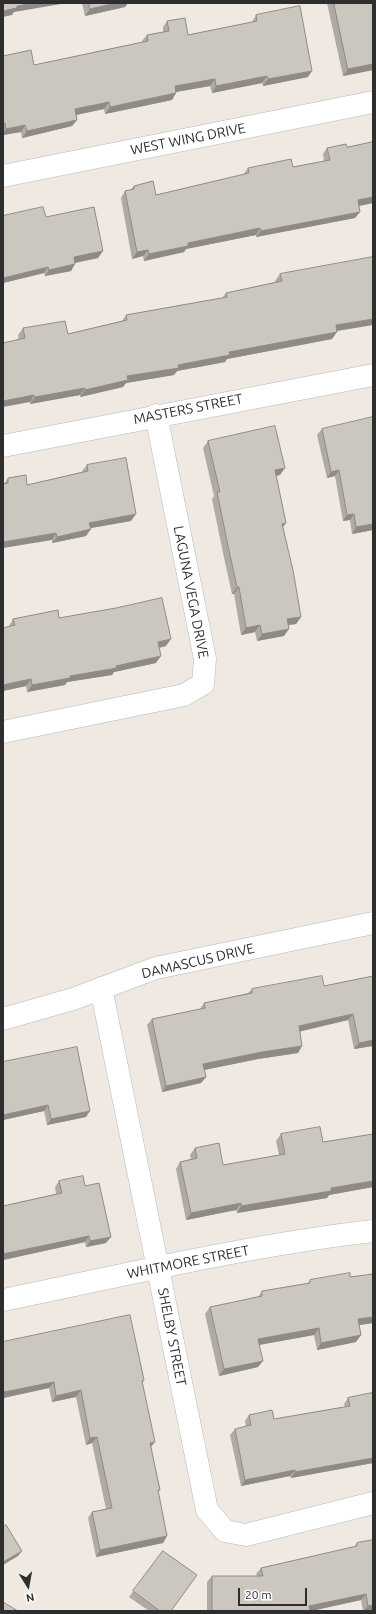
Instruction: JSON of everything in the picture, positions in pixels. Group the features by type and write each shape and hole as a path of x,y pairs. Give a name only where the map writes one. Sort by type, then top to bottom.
{"street":[{"name":"WEST WING DRIVE","path":"3,176 373,102"},
{"name":"MASTERS STREET","path":"3,446 156,415 373,375"},
{"name":"LAGUNA VEGA DRIVE","path":"3,732 184,695 203,684 205,659 156,415"},
{"name":"DAMASCUS DRIVE","path":"3,1019 31,1012 156,968 373,923"},
{"name":"SHELBY STREET","path":"101,988 207,1510 225,1531 246,1535 373,1503"},
{"name":"WHITMORE STREET","path":"3,1300 267,1246 320,1237 373,1231"}],"building":[{"path":"3,3 33,3 17,6 17,8 3,11"},
{"path":"89,3 116,3 90,9"},
{"path":"334,3 373,3 373,64 348,69"},
{"path":"300,6 312,71 268,79 267,76 216,86 215,79 175,86 176,93 110,107 109,102 75,109 77,120 27,131 25,125 6,129 5,123 3,124 3,56 31,50 34,65 148,41 147,35 169,31 167,21 185,18 188,35 257,21 256,15"},
{"path":"373,142 373,197 358,200 360,212 261,231 260,228 188,243 188,246 149,254 148,250 137,252 125,191 134,189 134,186 153,181 156,195 249,173 248,168 291,159 293,167 330,160 327,148 346,144 347,147"},
{"path":"43,207 46,217 94,207 103,251 74,257 75,264 49,270 48,267 3,278 3,216"},
{"path":"373,257 373,319 336,325 337,332 229,352 230,355 178,365 179,368 127,376 128,380 85,390 85,388 3,401 3,343 25,338 23,328 65,321 68,334 127,320 126,315 227,297 226,293 282,281 280,274"},
{"path":"373,417 373,524 356,527 354,514 347,515 339,470 331,472 322,429"},
{"path":"275,426 285,468 275,470 286,523 282,524 293,570 301,617 287,619 289,629 262,634 260,625 246,628 239,587 237,587 217,492 220,492 208,441"},
{"path":"126,458 136,514 89,523 91,529 57,537 56,533 3,542 3,484 8,483 8,478 26,475 27,485 88,471 87,465"},
{"path":"162,598 171,639 158,642 161,656 116,666 117,668 70,676 70,678 32,685 31,679 3,685 3,628 15,625 13,619 58,610 59,618"},
{"path":"322,976 324,986 373,976 373,1040 359,1043 353,1014 299,1026 302,1046 262,1052 203,1064 206,1077 166,1086 152,1019 205,1008 204,1003 252,993 252,989"},
{"path":"77,1047 90,1111 51,1119 48,1105 3,1115 3,1062"},
{"path":"320,1127 323,1142 373,1134 373,1181 331,1188 331,1191 241,1206 241,1203 191,1213 180,1162 197,1158 195,1148 219,1143 223,1165 285,1154 281,1134"},
{"path":"83,1176 85,1186 99,1183 111,1237 90,1241 89,1236 3,1254 3,1206 62,1193 59,1181"},
{"path":"350,1273 350,1277 373,1274 373,1317 358,1319 361,1335 321,1343 319,1328 258,1339 263,1361 224,1369 210,1307 262,1296 262,1291 310,1283 310,1280"},
{"path":"130,1315 155,1442 150,1443 160,1490 158,1490 167,1536 100,1550 92,1512 112,1508 97,1437 90,1438 81,1390 56,1396 54,1382 4,1392 3,1342"},
{"path":"372,1393 373,1458 295,1472 295,1470 245,1480 235,1429 251,1425 249,1415 272,1410 274,1419 350,1406 348,1398"},
{"path":"6,1525 22,1551 3,1562 3,1527"},
{"path":"373,1540 373,1605 368,1606 366,1594 309,1606 310,1611 212,1611 212,1576 263,1576 261,1568 357,1546 357,1543"},
{"path":"163,1551 197,1575 171,1611 160,1611 133,1591"},
{"path":"3,1602 18,1611 3,1611"}]}
